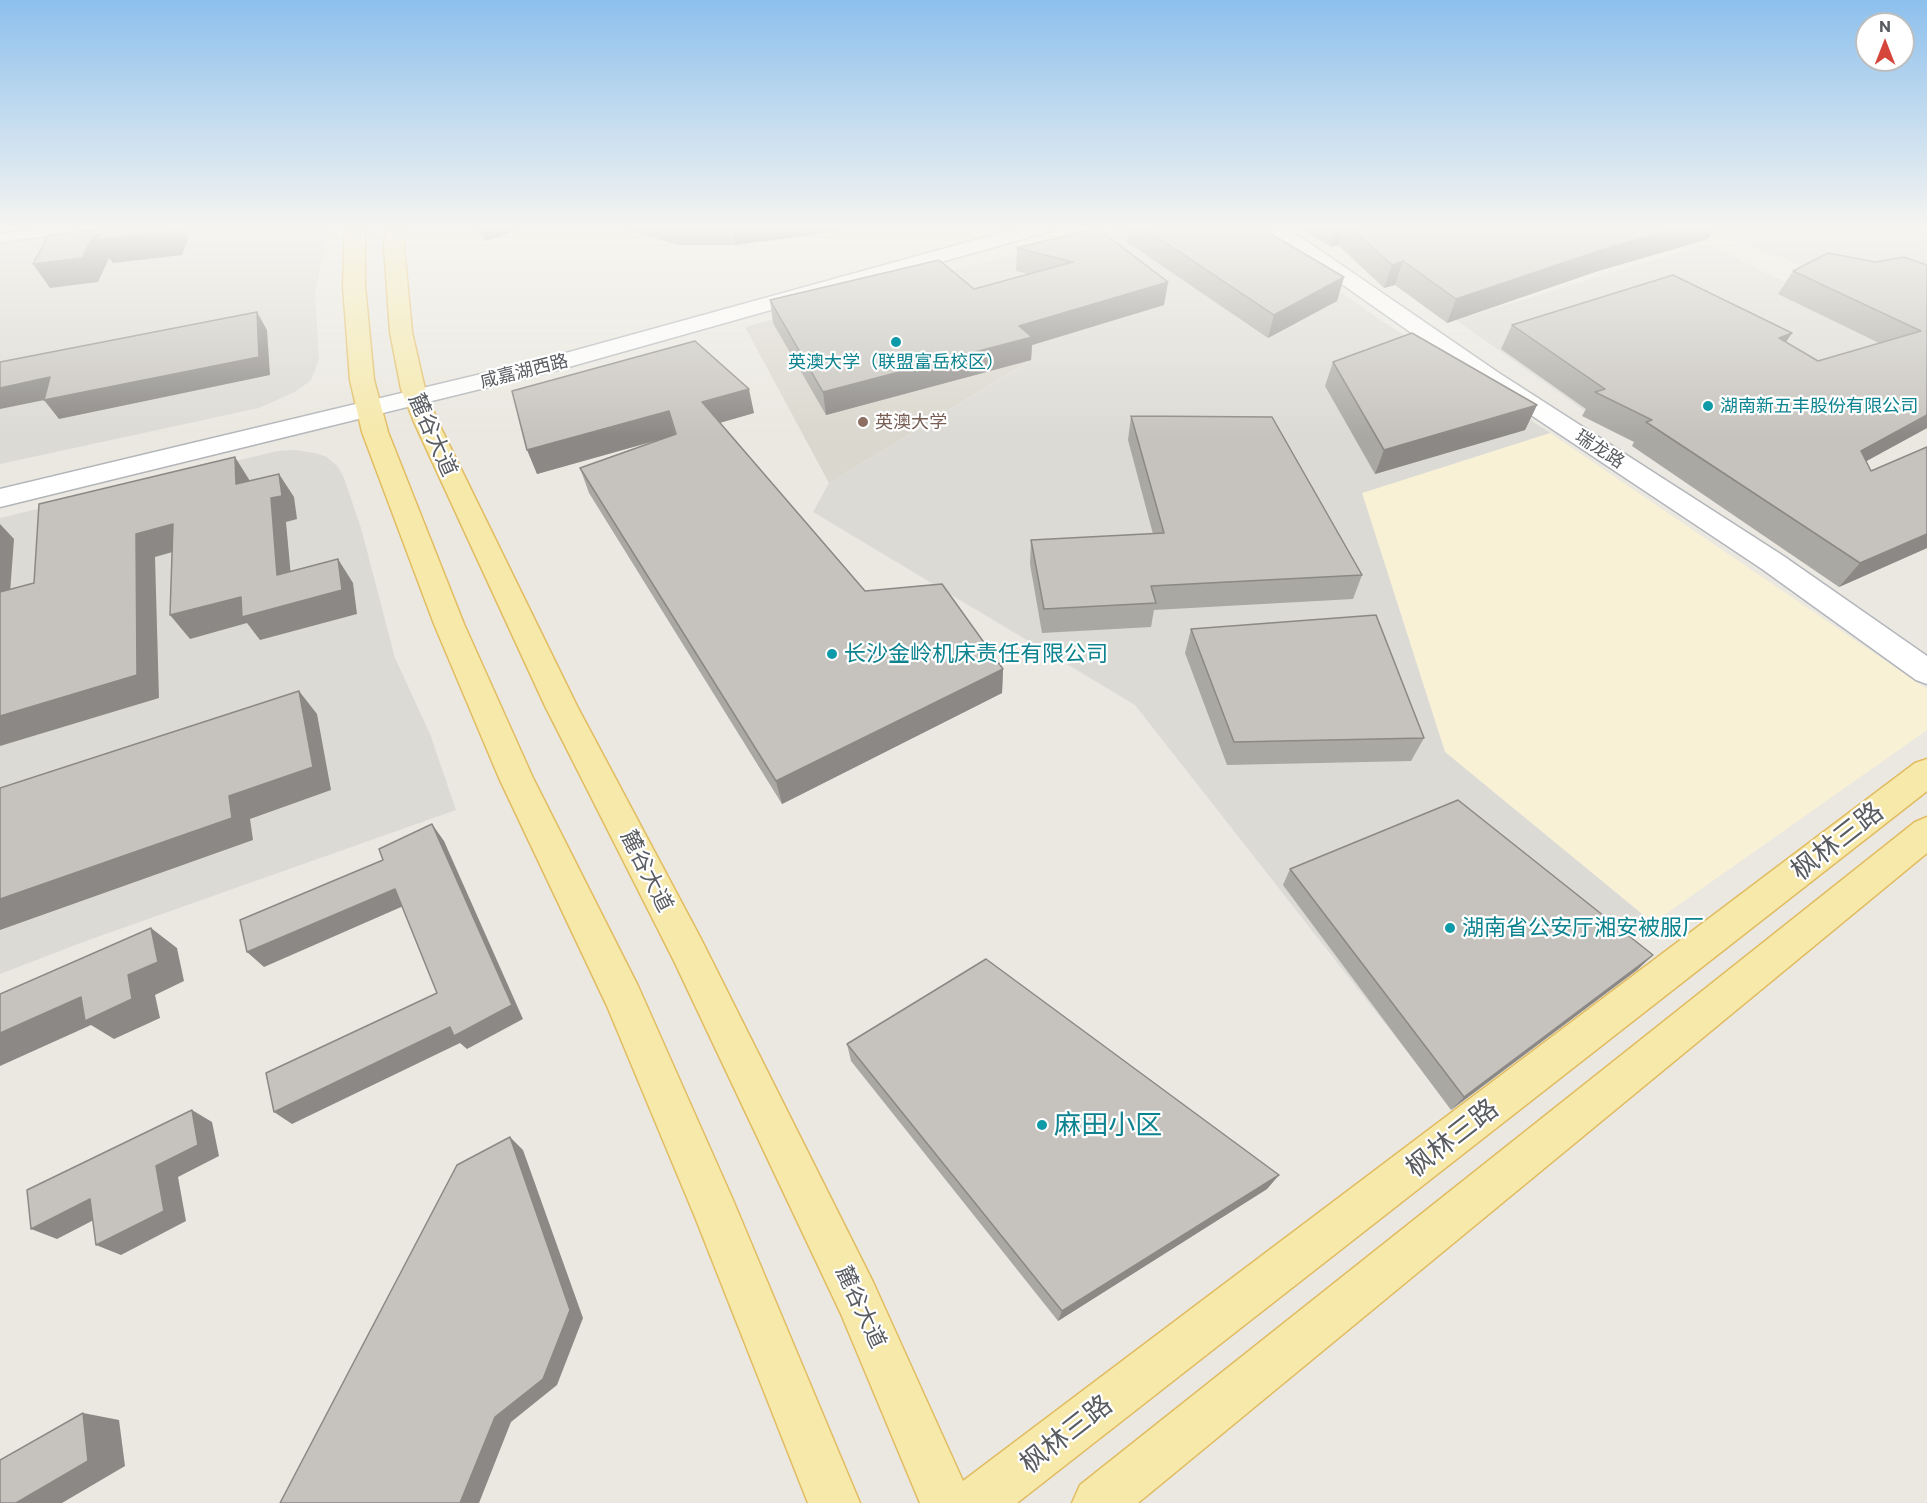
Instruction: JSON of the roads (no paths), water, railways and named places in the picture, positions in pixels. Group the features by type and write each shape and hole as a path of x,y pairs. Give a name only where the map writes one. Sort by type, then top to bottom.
{"main road":[{"path":"355,297 362,380 375,432 454,635 516,778 624,999 717,1215 834,1503"},
{"name":"麓谷大道","path":"398,297 401,332 414,394 495,571 687,949 858,1298 946,1503"},
{"name":"咸嘉湖西路","path":"0,498 414,394 760,297"},
{"name":"咸嘉湖西路","path":"414,394 550,365 793,297"},
{"name":"瑞龙路","path":"1374,297 1463,359 1772,562 1927,672"},
{"name":"瑞龙路","path":"1386,297 1490,369 1780,557 1927,660"},
{"name":"咸嘉湖西路","path":"0,485 368,406"},
{"name":"枫林三路","path":"976,1503 1927,772"},
{"name":"枫林三路","path":"1098,1503 1927,832"}],"place":[{"name":"英澳大学（联盟富岳校区）","path":"896,342"},
{"name":"湖南新五丰股份有限公司","path":"1708,406"},
{"name":"英澳大学","path":"863,422"},
{"name":"长沙金岭机床责任有限公司","path":"832,654"},
{"name":"湖南省公安厅湘安被服厂","path":"1450,928"},
{"name":"麻田小区","path":"1042,1125"}]}
